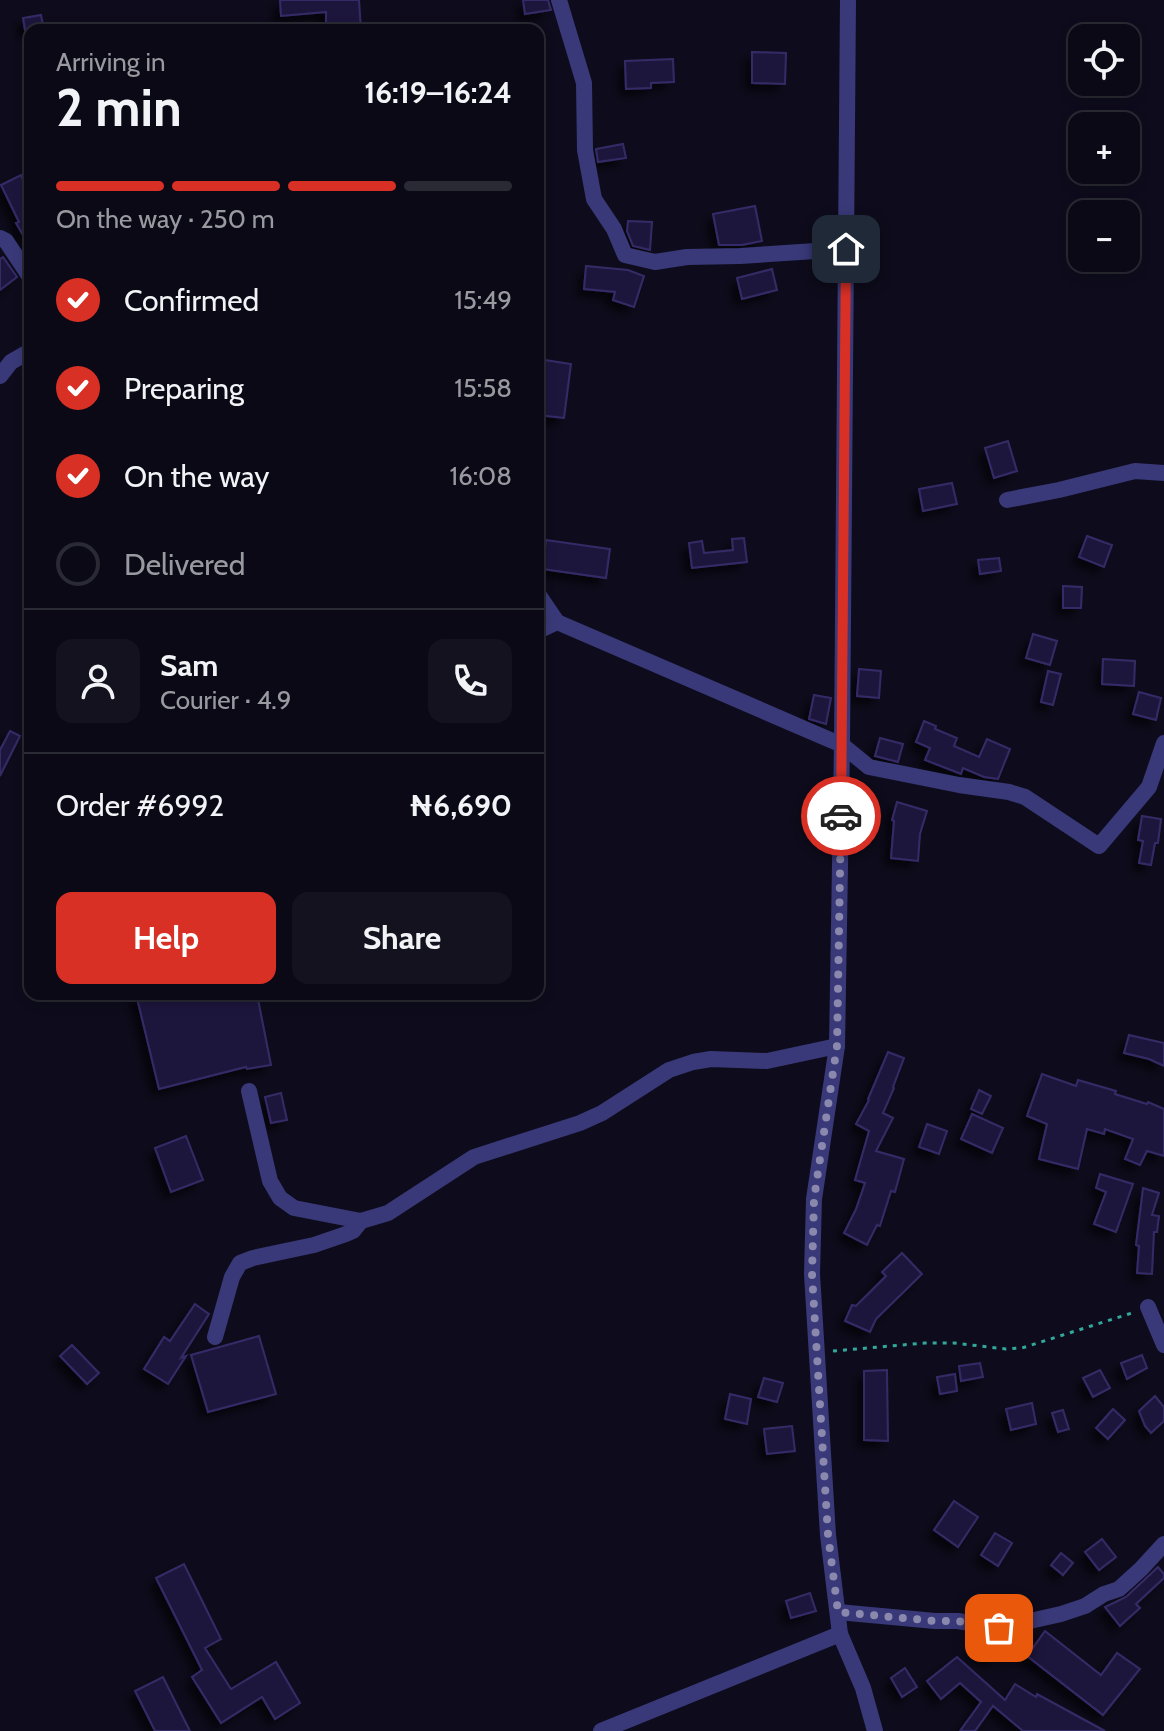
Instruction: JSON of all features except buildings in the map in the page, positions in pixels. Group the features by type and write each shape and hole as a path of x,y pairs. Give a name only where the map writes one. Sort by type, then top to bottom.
{"street":[{"path":"559,0 584,83 585,150 594,199 614,229 625,255 655,262 687,257 846,249"},
{"path":"848,0 837,1046 814,1199 812,1274 828,1535 840,1634 863,1688 875,1731"},
{"path":"0,238 6,241 24,268"},
{"path":"0,376 11,362 24,354"},
{"path":"1007,500 1135,471 1164,473"},
{"path":"544,603 557,622 842,745 869,767 1025,797 1099,846 1149,787 1164,743"},
{"path":"544,628 557,622"},
{"path":"249,1091 270,1181 280,1198 294,1208 361,1221 388,1213 474,1157 602,1113 669,1070 711,1059 767,1061 837,1046"},
{"path":"215,1337 232,1277 240,1263 336,1238 353,1231 361,1221"},
{"path":"1148,1307 1164,1345"},
{"path":"838,1612 958,1621 999,1628 1061,1614 1119,1589 1164,1544"},
{"path":"601,1731 840,1634"}],"path":[{"path":"817,1352 925,1343 1022,1348 1148,1307"}],"way so far":[{"path":"841,816 837,1046 814,1199 812,1274 828,1535 838,1612 958,1621 999,1628"}],"route":[{"path":"841,816 846,249"}]}
